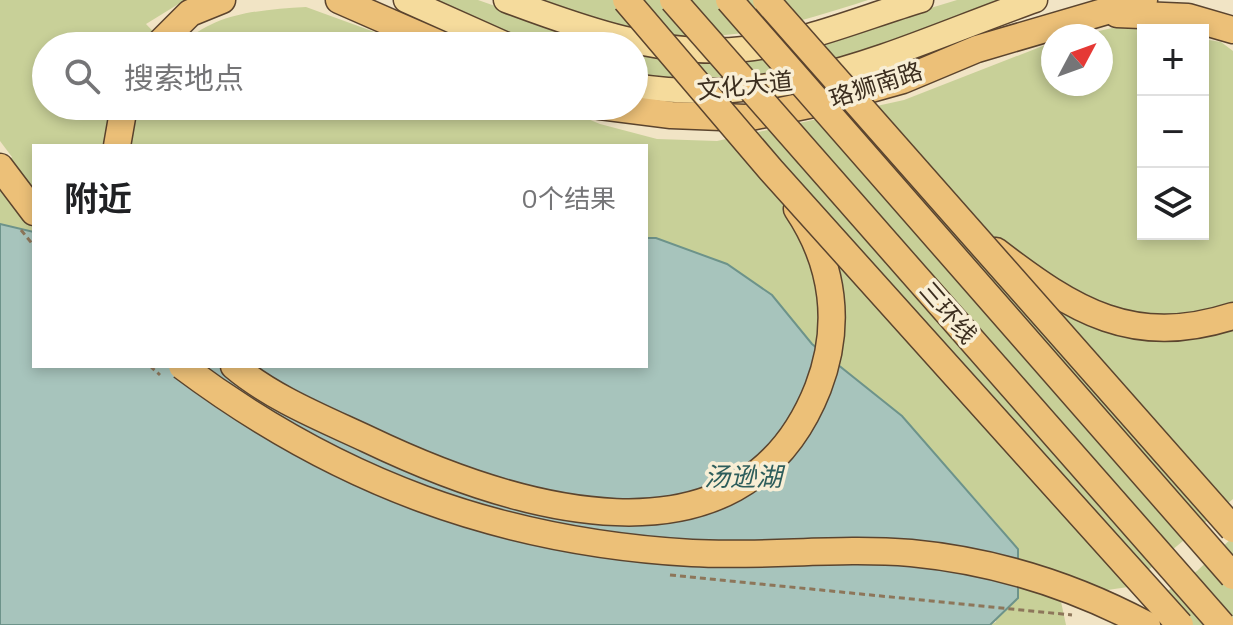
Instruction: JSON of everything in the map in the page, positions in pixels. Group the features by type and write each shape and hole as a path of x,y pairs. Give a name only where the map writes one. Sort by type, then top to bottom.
{"highway":[{"path":"170,32 190,13 222,0"},
{"path":"626,0 771,170 1180,625"},
{"name":"三环线","path":"673,0 1222,625"},
{"name":"三环线","path":"729,0 1233,576"},
{"path":"766,0 1233,529"},
{"name":"珞狮南路","path":"648,112 746,118 828,101 903,80 977,49 1144,0"},
{"path":"339,1 411,32"},
{"path":"1094,13 1188,17 1233,30"},
{"path":"117,144 122,120"},
{"path":"0,167 32,209"},
{"path":"237,368 303,409 392,451 457,478 532,501 603,512 643,513 692,506 725,492 761,469 808,412 824,372 834,329 832,297 812,232 771,170"},
{"path":"971,232 1044,288 1114,321 1155,329 1194,328 1233,316"},
{"path":"185,368 291,440 347,470 411,497 485,520 558,539 635,549 696,553 908,553 962,560 1005,568 1057,584 1099,599 1147,625"}],"main road":[{"path":"406,0 478,32"},
{"path":"506,0 580,27 605,32"},
{"path":"648,41 694,50 743,49 782,43 921,0"},
{"name":"文化大道","path":"648,88 679,93 727,93 850,70 1035,0"}],"green space":[{"path":"0,0 185,0 146,24 154,32 32,32 32,120 590,120 657,139 717,141 904,100 1041,47 1041,96 1113,96 1113,28 1121,26 1137,28 1137,240 1209,240 1209,40 1221,42 1233,51 1233,499 1128,587 1060,597 1066,625 990,625 996,622 1001,528 902,416 812,344 772,295 656,238 648,238 648,144 32,144 32,232 0,224 0,170 12,157 0,141"},
{"path":"425,0 478,0 569,32 499,32"},
{"path":"544,0 868,0 779,26 718,36 657,35 595,19"},
{"path":"957,0 1001,0 887,46 809,67 717,84 648,77 648,51 796,49"},
{"path":"306,7 375,32 199,32 223,20 255,12"},
{"path":"1233,537 1233,625 1110,625 1120,623 1197,571"}],"water":[{"name":"汤逊湖","path":"0,224 32,232 32,368 648,368 648,238 656,238 727,264 772,295 812,344 902,416 1018,549 1018,598 990,625 0,625"}]}
